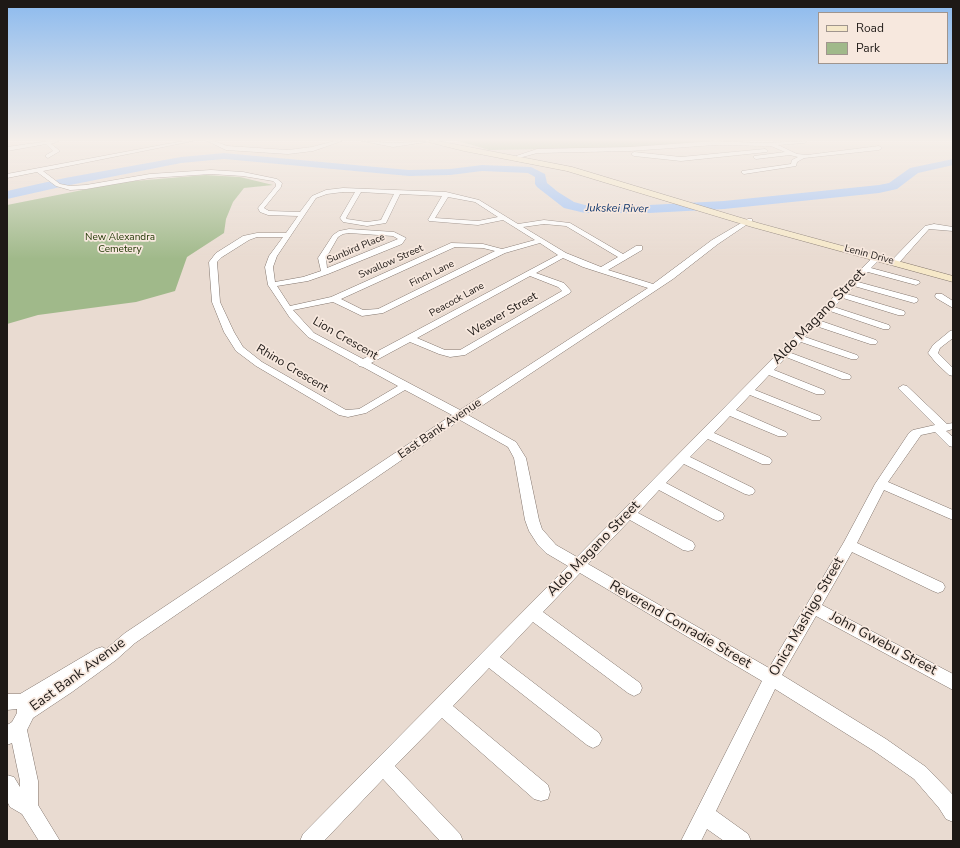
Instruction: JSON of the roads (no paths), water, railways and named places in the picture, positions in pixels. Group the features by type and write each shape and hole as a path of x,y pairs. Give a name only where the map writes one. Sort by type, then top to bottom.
{"street":[{"path":"53,181 64,188 80,188 121,181"},
{"path":"276,181 279,183 279,186 261,208 262,211 268,213 301,214"},
{"path":"610,181 644,192 730,216"},
{"path":"614,181 730,216"},
{"name":"Lion Crescent","path":"579,565 551,549 536,531 532,520 520,458 516,449 508,441 310,335 288,309 272,285 269,267 273,256 311,199 319,194 338,190 359,190 446,194 477,201 563,255 653,287"},
{"path":"359,190 343,218 345,222 367,224 384,222 398,192"},
{"path":"446,194 430,222 478,223 505,218"},
{"name":"Lenin Drive","path":"730,216 953,279"},
{"name":"East Bank Avenue","path":"16,716 53,696 94,668 130,638 460,415 653,287 748,221"},
{"path":"517,226 544,222 568,224 624,258"},
{"path":"895,262 919,238 927,227 934,226 953,229"},
{"name":"Sunbird Place","path":"272,285 305,279 325,272 399,242 402,238 398,235 390,233 349,231 337,234 334,236 322,258 322,264 325,272"},
{"name":"Rhino Crescent","path":"287,235 257,235 246,238 219,255 214,260 216,302 229,332 239,349 258,364 343,413 348,414 362,411 404,386"},
{"name":"Finch Lane","path":"334,299 362,313 380,311 502,251 541,241"},
{"name":"Swallow Street","path":"288,309 334,299 454,245 484,246 502,251"},
{"path":"602,270 639,248"},
{"name":"Peacock Lane","path":"362,364 563,255"},
{"name":"Aldo Magano Street","path":"313,840 628,513 877,258"},
{"path":"866,269 916,283"},
{"name":"Weaver Street","path":"410,338 442,352 454,354 462,353 567,291 561,285 530,273"},
{"path":"853,282 914,300"},
{"path":"841,295 901,313"},
{"path":"939,296 953,305"},
{"path":"828,308 886,327"},
{"path":"814,322 873,342"},
{"path":"953,333 936,347 933,353 939,361 953,373"},
{"path":"798,338 854,357"},
{"path":"783,354 846,377"},
{"path":"767,371 820,392"},
{"path":"903,388 945,427 953,443"},
{"path":"748,390 816,418"},
{"path":"728,411 782,434"},
{"name":"Onica Mashigo Street","path":"692,841 772,678 849,545 881,484 917,432 945,427"},
{"path":"706,434 766,461"},
{"path":"682,458 749,491"},
{"path":"657,484 718,516"},
{"path":"881,484 953,515"},
{"path":"628,513 688,546"},
{"path":"849,545 938,587"},
{"name":"Reverend Conradie Street","path":"579,565 772,678 906,762 933,786 953,812"},
{"name":"John Gwebu Street","path":"813,607 953,682"},
{"path":"533,613 634,688"},
{"path":"489,658 593,739"},
{"path":"442,707 541,792"},
{"path":"16,716 29,781 30,807 50,841"},
{"path":"384,767 453,841"},
{"path":"7,784 18,800 30,807"},
{"path":"705,815 740,841"}],"waterway":[{"name":"Jukskei River","path":"7,195 73,181"},
{"name":"Jukskei River","path":"541,181 541,184 569,205 585,209 649,209 724,205 879,189 893,186 900,181"}],"park label":[{"name":"New Alexandra Cemetery","path":"120,244"}]}
